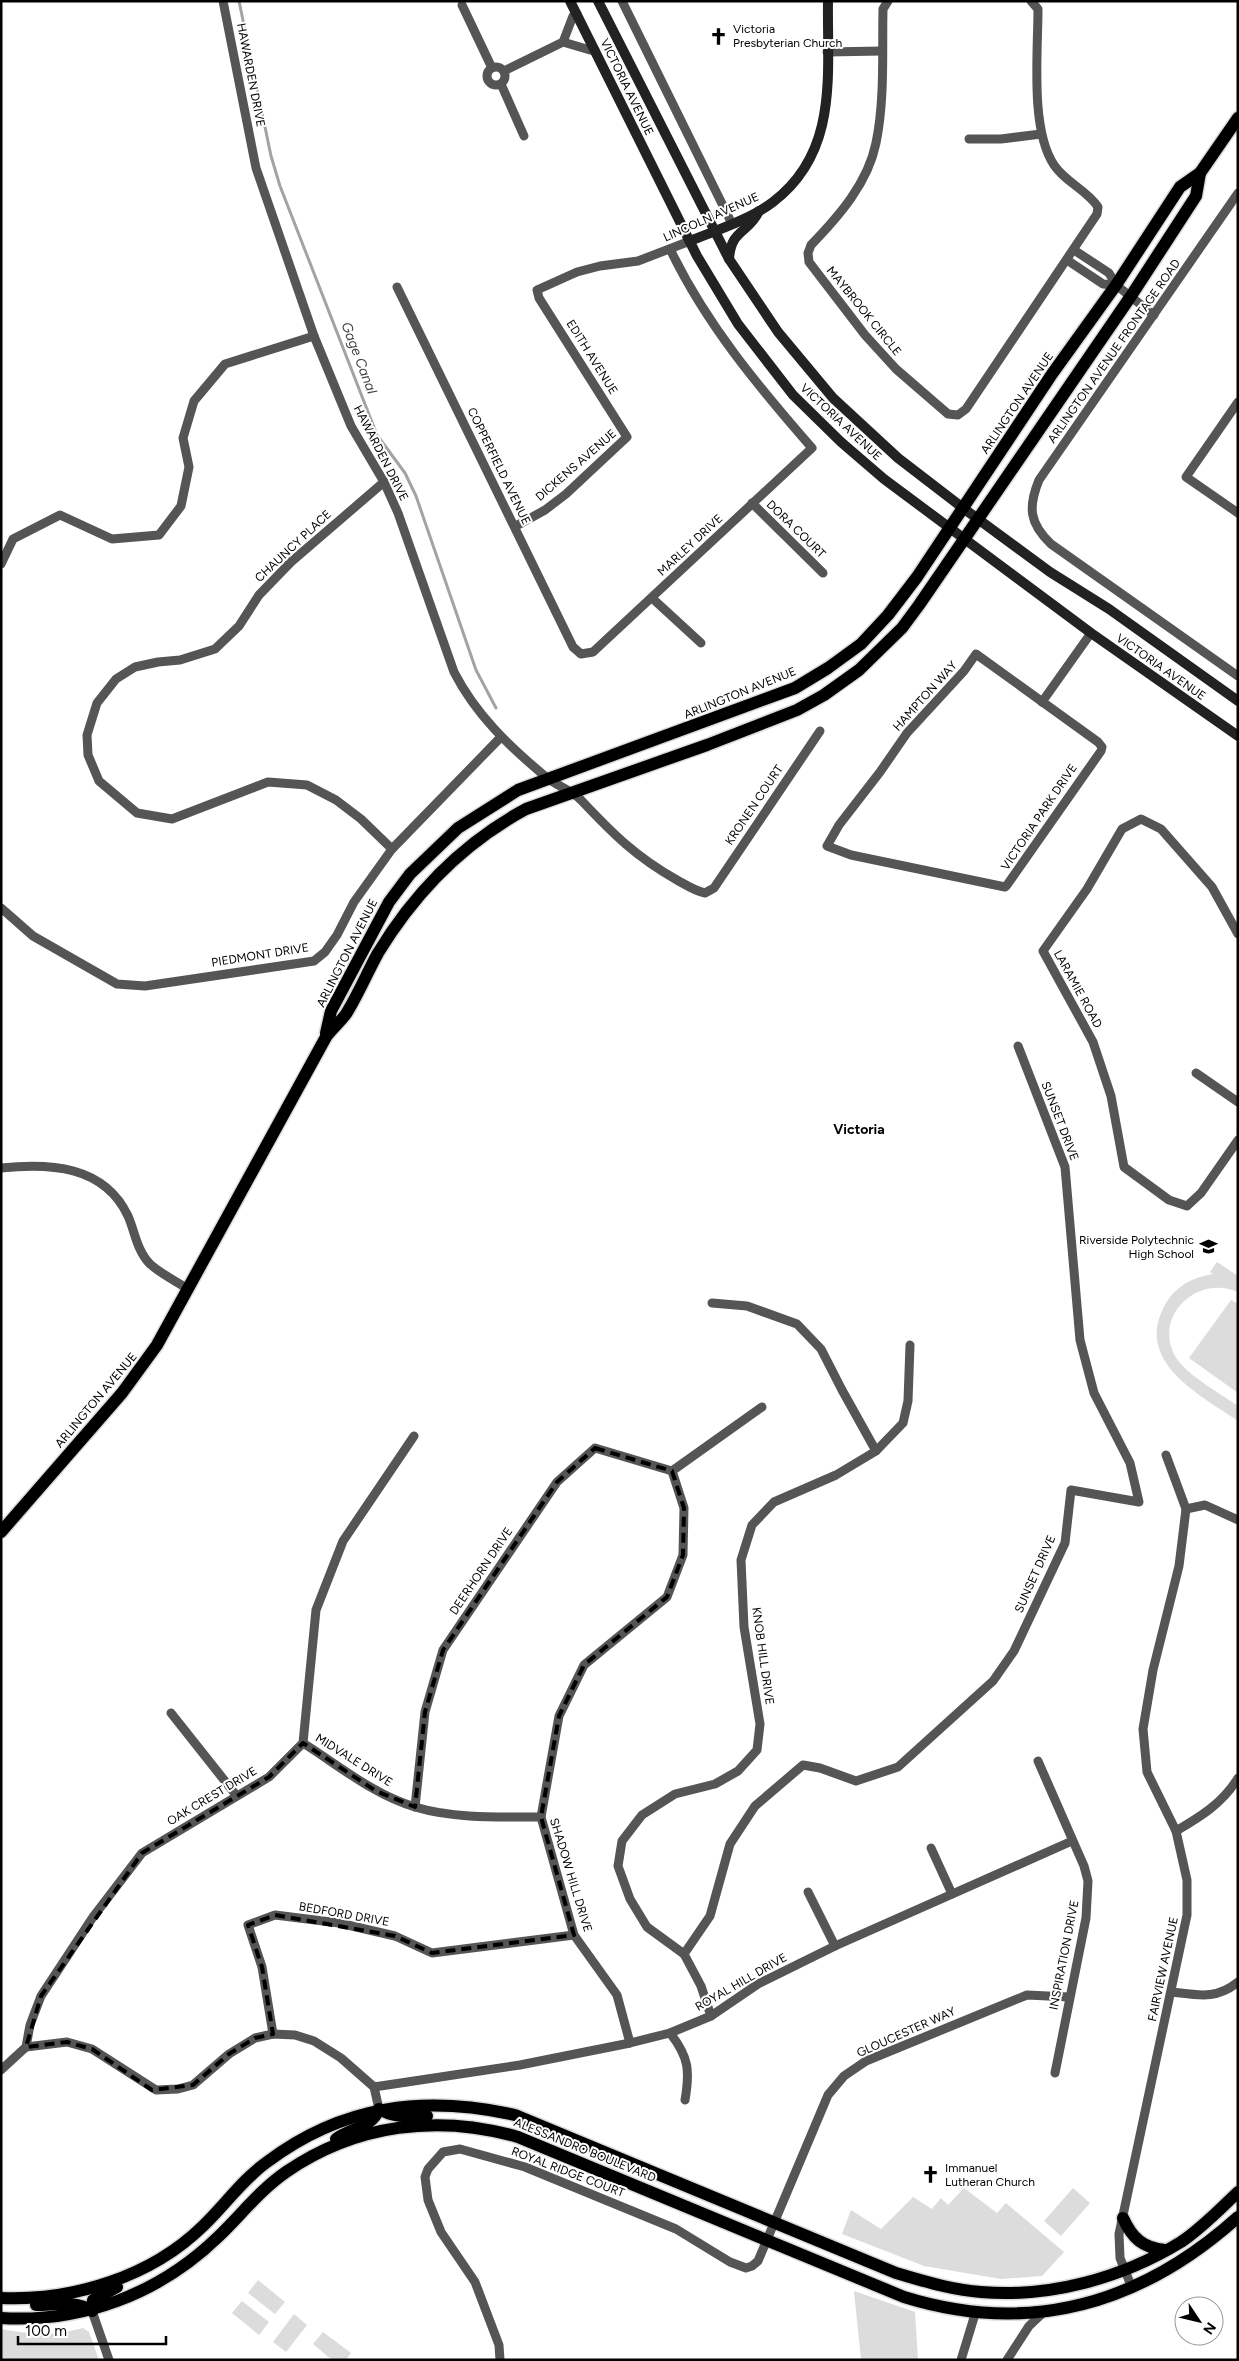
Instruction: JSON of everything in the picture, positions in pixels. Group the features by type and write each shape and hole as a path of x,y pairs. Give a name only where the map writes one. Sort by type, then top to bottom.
{"main road":[{"name":"VICTORIA AVENUE","path":"570,1 690,241 734,317 793,395 862,460 1091,633 1238,736"},
{"name":"VICTORIA AVENUE","path":"598,1 729,259 778,332 833,398 898,458 963,508 1050,572 1109,609 1238,700"},
{"name":"LINCOLN AVENUE","path":"690,241 732,224 771,203 794,183 807,165 818,144 826,109 828,1"},
{"name":"ARLINGTON AVENUE","path":"326,1036 331,1011 370,934 389,902 410,874 458,828 511,794 547,778 796,688 861,644 888,615 917,577 1052,374 1116,285 1180,187 1200,173 1238,118"},
{"name":"ARLINGTON AVENUE","path":"1,1532 141,1370 188,1289 326,1036 346,1014 378,953 400,920 450,861 498,824 526,809 707,745 797,710 824,695 859,670 902,628 978,519 1131,296 1196,196 1200,173"},
{"path":"729,259 732,241 741,231 753,223 758,211"},
{"name":"ALESSANDRO BOULEVARD","path":"1,2298 67,2294 134,2273 164,2256 203,2227 245,2181 266,2162 313,2133 379,2109 464,2106 515,2115 896,2272 936,2284 979,2292 1001,2294 1049,2290 1087,2282 1124,2270 1182,2241 1203,2225 1238,2192"},
{"path":"320,2151 344,2133 370,2123 379,2109 404,2117 462,2118 476,2127"},
{"name":"ALESSANDRO BOULEVARD","path":"1,2318 54,2318 92,2311 115,2304 142,2291 192,2260 218,2238 265,2189 286,2172 320,2151 355,2138 419,2124 476,2127 518,2136 904,2297 940,2307 1025,2313 1083,2305 1153,2279 1192,2255 1238,2217"},
{"path":"1123,2218 1131,2234 1140,2243 1165,2250"},
{"path":"1,2304 70,2303 83,2306 92,2311 92,2300 146,2274 164,2256"},
{"path":"976,2311 984,2303 1035,2300 1049,2290"}],"street":[{"name":"HAWARDEN DRIVE","path":"223,1 256,168 314,336 352,426 384,482 398,513 454,672 466,696 501,737 547,778 570,792 638,856 700,892 708,892"},
{"path":"622,1 732,224"},
{"path":"827,52 882,51 883,9 888,1"},
{"path":"1031,1 1038,9 1038,121 1045,148 1054,166 1093,200 1098,207 1097,214 1067,260 1103,284 1116,285"},
{"path":"462,5 492,68"},
{"path":"563,42 573,16 577,14"},
{"path":"504,71 563,42 595,50"},
{"name":"MAYBROOK CIRCLE","path":"882,51 880,116 876,145 864,175 850,201 811,245 808,253 809,262 865,335 896,369 926,396 948,414 958,416 977,394 1020,331 1032,308 1067,260"},
{"path":"499,66 504,71 505,78 501,84 494,85 488,80 487,73 492,68 499,66"},
{"path":"501,84 524,136"},
{"path":"969,139 1001,139 1041,134"},
{"name":"ARLINGTON AVENUE FRONTAGE ROAD","path":"1238,193 1040,480 1032,498 1033,517 1038,529 1051,544 1238,676"},
{"name":"LINCOLN AVENUE","path":"537,290 577,272 600,266 638,261 690,241"},
{"name":"MARLEY DRIVE","path":"581,654 593,652 812,448 766,396 720,336 697,301 670,249"},
{"path":"1074,250 1109,273 1116,285 1154,315"},
{"name":"COPPERFIELD AVENUE","path":"397,287 516,526 573,647 581,654"},
{"name":"EDITH AVENUE","path":"537,290 539,298 627,436"},
{"path":"1,564 13,539 60,515 112,539 159,535 181,506 189,467 183,438 194,401 225,364 314,336"},
{"path":"1238,402 1186,477 1238,513"},
{"name":"DICKENS AVENUE","path":"516,526 545,510 566,494 627,436"},
{"name":"CHAUNCY PLACE","path":"384,482 291,562 259,595 239,626 215,649 180,660 135,667 116,679 97,703 86,735 88,755 99,781 137,813 172,818 268,782 307,786 336,800 361,819 392,849"},
{"name":"DORA COURT","path":"752,503 823,572"},
{"path":"652,598 701,643"},
{"path":"1042,702 1091,633"},
{"name":"HAMPTON WAY","path":"827,846 839,825 907,733 964,671 976,654 1042,702"},
{"name":"VICTORIA PARK DRIVE","path":"827,846 851,855 1004,887 1007,885 1101,751 1102,746 1042,702"},
{"name":"KRONEN COURT","path":"708,892 714,888 820,731"},
{"name":"PIEDMONT DRIVE","path":"1,908 33,936 116,984 145,986 314,961 325,952 337,935 354,902 392,849 501,737"},
{"name":"LARAMIE ROAD","path":"1238,934 1212,887 1161,829 1141,819 1122,829 1087,888 1043,950 1093,1042 1111,1096 1124,1167 1169,1200 1186,1206 1200,1194 1238,1140"},
{"name":"SUNSET DRIVE","path":"684,1954 710,1916 730,1844 755,1806 780,1782 802,1765 820,1768 856,1781 898,1767 993,1681 1014,1651 1065,1543 1070,1490 1139,1502 1130,1463 1094,1393 1080,1340 1065,1168 1018,1046"},
{"path":"1196,1074 1238,1102"},
{"path":"1,1168 35,1165 90,1175 110,1191 127,1213 141,1251 150,1263 188,1289"},
{"path":"712,1303 747,1306 797,1324 821,1349 876,1451"},
{"name":"KNOB HILL DRIVE","path":"684,1954 647,1927 630,1899 618,1866 622,1841 642,1815 675,1794 714,1784 738,1771 757,1750 760,1724 744,1627 741,1560 752,1525 774,1502 836,1475 876,1451 903,1423 908,1401 910,1345"},
{"path":"672,1471 762,1407"},
{"path":"303,1742 316,1610 343,1541 414,1436"},
{"name":"DEERHORN DRIVE","path":"415,1807 425,1712 443,1650 557,1482 595,1448 672,1471"},
{"name":"FAIRVIEW AVENUE","path":"1132,2288 1124,2270 1118,2248 1187,1915 1187,1880 1176,1832 1147,1772 1143,1729 1154,1670 1179,1566 1186,1509 1166,1455"},
{"name":"SHADOW HILL DRIVE","path":"630,2043 617,1995 574,1935 540,1817 559,1716 584,1665 667,1597 684,1555 684,1508 672,1471"},
{"path":"1186,1509 1205,1505 1238,1520"},
{"path":"171,1713 236,1795"},
{"name":"OAK CREST DRIVE","path":"26,2047 30,2025 41,1996 93,1917 142,1853 269,1777 303,1742"},
{"name":"MIDVALE DRIVE","path":"303,1742 376,1790 415,1807 468,1816 540,1817"},
{"name":"INSPIRATION DRIVE","path":"1038,1761 1084,1866 1088,1881 1088,1900 1055,2073"},
{"path":"1176,1832 1205,1814 1221,1800 1238,1778"},
{"name":"ROYAL HILL DRIVE","path":"374,2087 520,2065 630,2043 670,2032 711,2016 758,1984 835,1946 1072,1841"},
{"path":"931,1848 952,1894"},
{"path":"808,1892 835,1946"},
{"name":"BEDFORD DRIVE","path":"273,2034 262,1967 248,1925 275,1915 339,1923 395,1936 432,1953 574,1935"},
{"path":"684,1954 701,1986 711,2016"},
{"path":"1172,1992 1209,1996 1231,1988 1238,1982"},
{"name":"GLOUCESTER WAY","path":"766,2241 828,2094 844,2076 866,2061 1026,1995 1069,1997"},
{"path":"670,2032 687,2061 689,2078 684,2100"},
{"path":"1,2070 26,2047 67,2042 92,2049 156,2090 178,2089 193,2085 229,2054 255,2038 273,2034 295,2035 314,2041 336,2054 374,2087 379,2109"},
{"name":"ROYAL RIDGE COURT","path":"500,2360 499,2345 475,2282 441,2232 428,2200 425,2176 431,2164 443,2152 460,2149 526,2167 676,2229 730,2262 746,2268 752,2266 758,2260 766,2241"},
{"path":"92,2311 109,2360"},
{"path":"961,2360 976,2311"},
{"path":"1008,2360 1029,2326 1046,2311"}],"highlighted area":[{"path":"595,1448 672,1471 684,1508 683,1555 667,1597 584,1665 559,1716 541,1817 574,1935 432,1953 395,1936 275,1915 248,1925 262,1967 273,2034 255,2038 229,2054 193,2085 152,2090 92,2049 67,2042 26,2047 41,1996 142,1853 269,1777 303,1743 376,1791 415,1807 425,1712 443,1650 557,1482"}],"shaded area":[{"path":"1217,1262 1238,1276 1238,1292 1223,1288 1208,1289 1195,1294 1183,1302 1175,1313 1170,1326 1170,1341 1175,1356 1187,1370 1238,1406 1238,1421 1189,1387 1175,1374 1164,1359 1157,1342 1158,1324 1170,1297 1186,1283 1199,1277 1213,1274 1210,1272"},
{"path":"1231,1300 1238,1304 1238,1393 1189,1358"},
{"path":"964,2188 997,2213 1006,2203 1064,2252 1042,2276 1001,2279 924,2266 842,2234 851,2210 881,2229 913,2197 932,2209 941,2198 948,2205"},
{"path":"1073,2188 1090,2203 1061,2236 1044,2221"},
{"path":"258,2280 285,2302 275,2314 248,2293"},
{"path":"854,2291 915,2312 918,2360 861,2360"},
{"path":"242,2301 269,2322 259,2335 232,2313"},
{"path":"294,2314 307,2325 286,2352 273,2342"},
{"path":"83,2328 89,2332 99,2360 1,2360 1,2329 42,2334"},
{"path":"323,2332 351,2353 346,2360 332,2360 313,2344"}],"waterway":[{"name":"Gage Canal","path":"239,1 271,156 280,186 377,435 405,473 416,496 476,670 496,708"}],"place":[{"name":"Victoria Presbyterian Church","path":"719,36"},
{"name":"Riverside Polytechnic High School","path":"1208,1247"},
{"name":"Immanuel Lutheran Church","path":"931,2175"}],"district":[{"name":"Victoria","path":"859,1129"}]}
